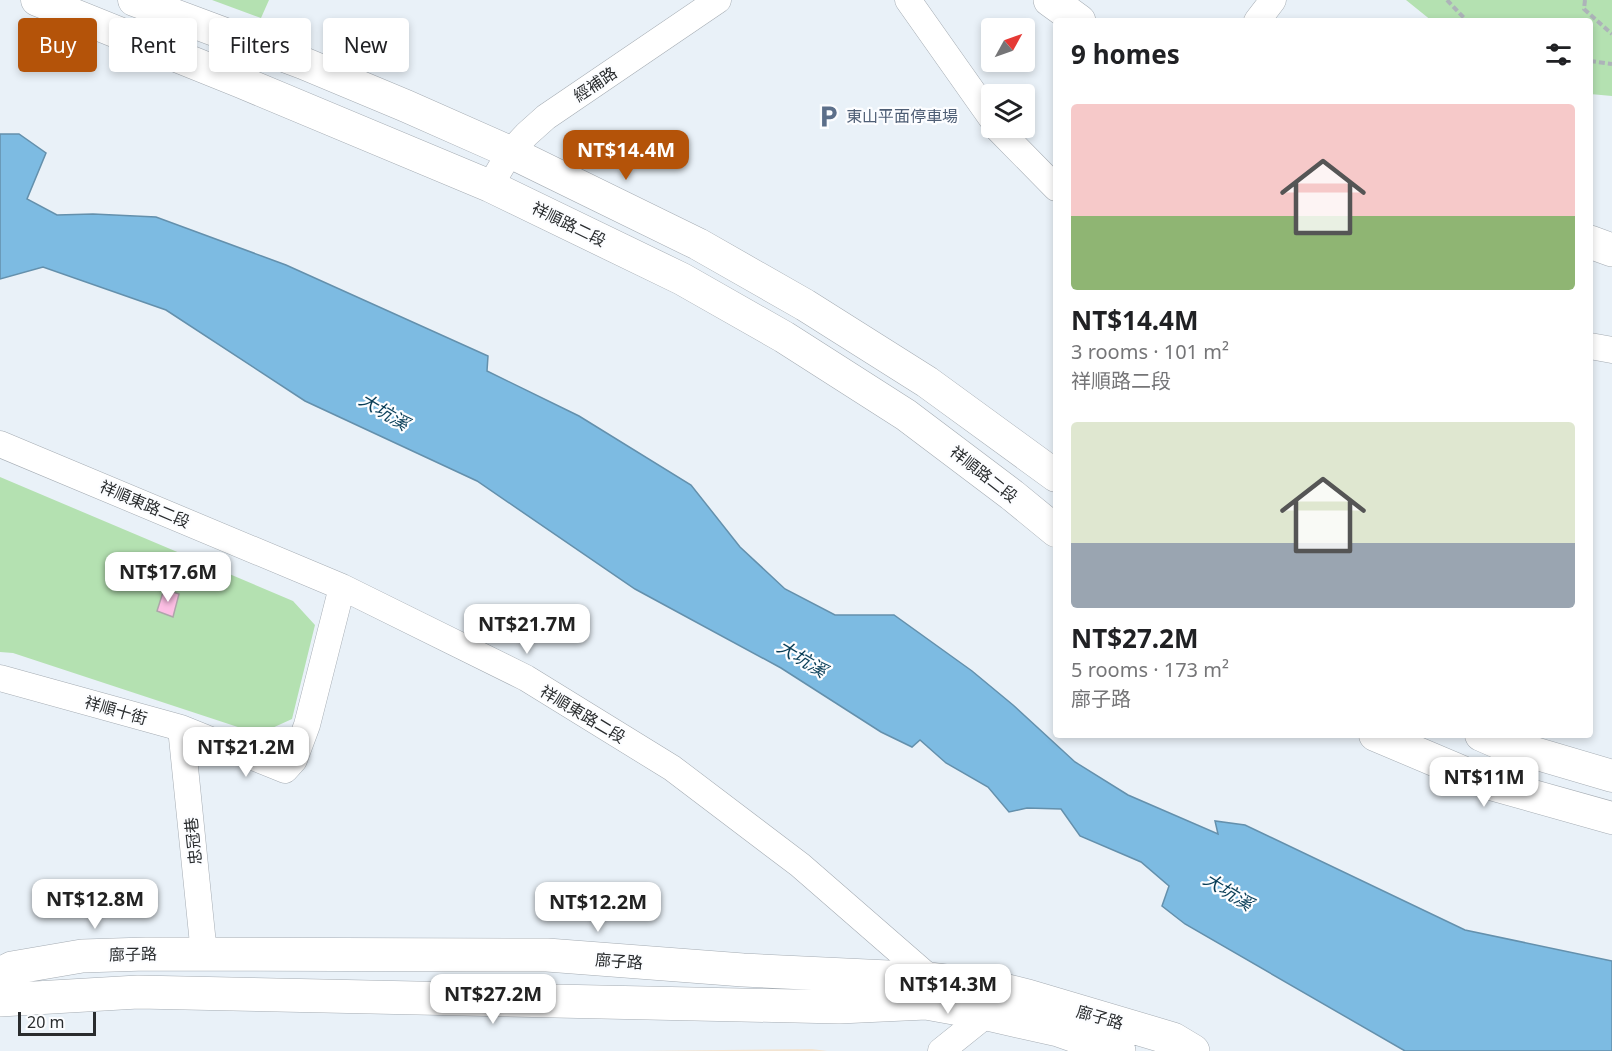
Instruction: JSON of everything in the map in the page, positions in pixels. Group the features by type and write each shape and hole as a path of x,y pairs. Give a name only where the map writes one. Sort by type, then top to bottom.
{"main road":[{"path":"1050,0 1075,18"},
{"path":"1593,243 1612,250"},
{"name":"廍子路","path":"0,974 12,968 82,956 146,954 547,955 743,970 929,991 987,1000 1058,1030 1119,1051"},
{"name":"廍子路","path":"0,1000 138,992 839,1007 929,991"},
{"name":"廍子路","path":"987,1000 1028,996 1173,1039 1193,1051"}],"street":[{"name":"祥順路二段","path":"37,0 490,186 682,279 784,338 906,415 1053,529"},
{"path":"134,0 303,63 510,152 698,244 805,305 927,382 1053,474"},
{"name":"經補路","path":"490,186 510,152 546,117 718,0"},
{"path":"908,0 981,103"},
{"path":"1259,18 1273,0"},
{"path":"1007,138 1053,185"},
{"path":"1593,347 1612,350"},
{"name":"祥順東路二段","path":"0,444 342,587 526,678 672,768 800,865 929,991"},
{"name":"祥順十街","path":"0,678 181,728 285,770 294,760 307,725 342,587"},
{"name":"忠冠巷","path":"181,728 204,954"},
{"path":"1382,738 1491,784 1612,818"},
{"path":"1488,738 1612,776"},
{"path":"941,1051 987,1000"}],"path":[{"path":"1447,0 1464,18"},
{"path":"1585,0 1584,9 1612,34"},
{"path":"1593,61 1612,64"}],"shaded area":[{"path":"812,1049 827,1051 640,1051"}],"green space":[{"path":"212,0 269,0 261,18"},
{"path":"1406,0 1612,0 1612,96 1593,94 1593,18 1428,18"},
{"path":"0,477 293,601 315,625 292,719 259,734 13,653 0,652"}],"water":[{"name":"大坑溪","path":"0,134 19,134 46,153 27,199 57,215 156,217 286,265 488,356 487,371 579,416 691,485 740,547 785,589 835,615 894,615 972,671 1075,762 1128,795 1218,834 1215,821 1245,825 1465,930 1612,961 1612,1051 1405,1051 1185,924 1162,906 1169,886 1141,862 1080,836 1061,809 1027,808 1009,812 988,787 946,763 920,740 912,747 881,732 781,668 635,589 477,481 305,401 166,310 43,267 0,279"}],"building":[{"path":"164,589 179,594 173,617 157,611"}],"place":[{"name":"東山平面停車場","path":"828,116"}]}
